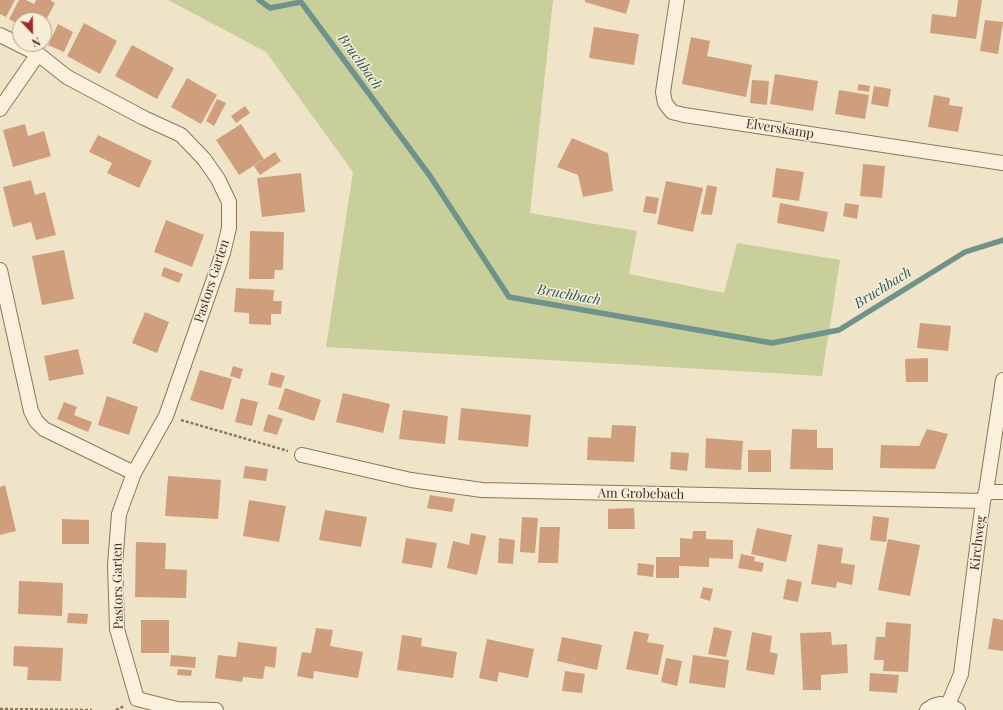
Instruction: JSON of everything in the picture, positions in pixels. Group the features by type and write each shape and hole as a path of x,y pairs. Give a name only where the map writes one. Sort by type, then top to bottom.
{"street":[{"name":"Elverskamp","path":"677,0 663,92 665,103 672,112 1003,164"},
{"name":"Pastors Garten","path":"0,35 38,54 66,77 144,118 181,135 204,159 218,179 229,202 229,228 223,253 166,416 134,473 119,514 115,565 117,629 137,699 177,709 216,710"},
{"path":"0,109 38,54"},
{"path":"0,270 31,411 36,421 44,429 134,473"},
{"name":"Kirchweg","path":"927,710 940,704 953,707 961,674 984,497 1003,380"},
{"name":"Am Grobebach","path":"302,455 411,480 482,490 984,497 1003,492"}],"path":[{"path":"166,416 302,455"},
{"path":"0,708 92,710"}],"green space":[{"path":"168,0 553,0 530,213 637,231 629,274 724,293 737,243 840,260 822,376 326,347 353,172 266,52"}],"building":[{"path":"0,0 15,0 6,17 0,14"},
{"path":"19,0 26,0 34,4 36,0 50,0 55,3 50,12 13,12"},
{"path":"585,0 630,0 626,14 585,2"},
{"path":"958,0 982,0 976,39 930,33 932,14 956,17"},
{"path":"12,13 12,21 9,19"},
{"path":"985,20 1003,22 998,54 980,51"},
{"path":"84,23 117,41 100,74 67,56"},
{"path":"58,24 73,32 64,52 52,47 52,37"},
{"path":"594,27 639,34 634,65 589,58"},
{"path":"691,37 710,41 707,56 752,65 746,97 682,84"},
{"path":"132,45 174,68 157,99 115,76"},
{"path":"775,74 818,81 813,111 770,104"},
{"path":"187,78 217,95 201,124 171,107"},
{"path":"752,80 769,81 767,105 750,103"},
{"path":"859,84 870,86 869,92 857,90"},
{"path":"874,86 891,89 888,107 871,104"},
{"path":"839,90 869,95 865,119 835,114"},
{"path":"934,95 950,98 949,105 963,107 958,132 928,127"},
{"path":"217,99 226,103 214,126 206,121"},
{"path":"245,106 250,113 236,123 231,116"},
{"path":"25,124 28,136 44,131 51,156 13,167 3,130"},
{"path":"241,124 264,159 239,175 216,140"},
{"path":"98,135 152,161 139,188 107,173 112,163 89,152"},
{"path":"572,138 608,153 613,191 583,197 578,175 557,167"},
{"path":"275,152 281,161 260,175 254,166"},
{"path":"863,164 885,166 882,198 860,196"},
{"path":"776,168 804,172 799,201 772,197"},
{"path":"301,173 305,212 262,217 257,178"},
{"path":"31,180 35,195 45,192 56,235 36,240 31,222 13,227 3,187"},
{"path":"666,181 703,188 693,232 657,224"},
{"path":"707,185 717,187 712,215 701,214"},
{"path":"646,196 659,198 656,214 643,212"},
{"path":"780,203 828,212 824,232 777,223"},
{"path":"845,203 859,205 857,219 843,216"},
{"path":"166,220 204,235 192,267 154,252"},
{"path":"250,231 284,232 283,270 275,270 274,279 249,279"},
{"path":"64,250 74,299 42,305 32,256"},
{"path":"164,267 183,274 179,283 161,276"},
{"path":"236,288 274,290 273,301 282,301 281,314 271,314 271,325 249,324 249,313 234,312"},
{"path":"145,312 169,322 157,353 132,343"},
{"path":"920,323 951,326 948,351 917,348"},
{"path":"78,349 84,374 49,381 44,356"},
{"path":"928,358 928,382 906,382 905,359"},
{"path":"233,366 243,369 240,379 230,376"},
{"path":"200,370 232,379 223,410 190,400"},
{"path":"271,372 285,376 281,388 268,385"},
{"path":"285,388 321,400 314,421 278,409"},
{"path":"343,393 390,404 383,433 336,422"},
{"path":"107,396 138,407 129,435 98,425"},
{"path":"241,398 258,402 252,426 235,422"},
{"path":"64,402 77,407 74,415 92,422 88,432 57,419"},
{"path":"461,408 531,415 528,447 458,440"},
{"path":"403,410 448,416 445,444 399,439"},
{"path":"268,414 283,419 277,435 263,431"},
{"path":"612,425 636,426 634,462 587,460 588,437 611,438"},
{"path":"792,429 817,430 817,448 833,448 833,470 790,469"},
{"path":"927,429 948,434 935,469 880,468 881,445 919,446"},
{"path":"706,438 743,441 741,470 705,468"},
{"path":"748,450 771,450 771,472 748,472"},
{"path":"671,452 689,453 687,471 670,469"},
{"path":"245,466 268,469 266,481 243,478"},
{"path":"168,476 221,480 218,519 165,516"},
{"path":"5,485 16,531 0,535 0,487"},
{"path":"430,495 455,499 452,512 427,508"},
{"path":"249,500 286,506 279,542 243,536"},
{"path":"634,508 635,529 608,529 608,509"},
{"path":"325,510 367,517 361,547 319,540"},
{"path":"873,516 889,518 886,542 870,540"},
{"path":"522,517 538,518 535,553 520,552"},
{"path":"62,519 89,520 89,544 62,544"},
{"path":"540,527 560,527 558,563 538,563"},
{"path":"757,528 792,535 786,562 751,554"},
{"path":"693,531 706,531 706,539 733,540 733,559 709,558 709,567 679,566 679,578 656,578 656,557 680,557 680,538 692,539"},
{"path":"471,533 486,536 477,575 447,568 453,541 469,545"},
{"path":"406,538 437,543 432,568 402,563"},
{"path":"499,538 515,540 513,564 498,563"},
{"path":"888,539 920,545 910,596 878,590"},
{"path":"136,542 166,543 165,569 187,570 186,598 135,597"},
{"path":"818,544 843,548 841,563 855,565 852,585 837,582 836,588 811,584"},
{"path":"741,554 755,557 754,561 764,563 762,572 738,568"},
{"path":"638,563 654,565 653,577 637,575"},
{"path":"787,579 802,582 798,602 783,599"},
{"path":"19,581 63,583 62,616 18,614"},
{"path":"703,587 713,589 710,601 700,598"},
{"path":"68,613 88,614 87,624 67,623"},
{"path":"993,618 1003,620 1003,651 988,649"},
{"path":"141,620 169,620 169,653 141,653"},
{"path":"886,622 911,624 908,672 883,671 884,660 874,660 876,637 885,637"},
{"path":"714,627 732,631 726,657 708,654"},
{"path":"316,628 333,630 330,646 363,652 358,678 314,671 313,679 297,676 302,652 311,653"},
{"path":"634,631 649,634 647,642 664,645 658,675 626,669"},
{"path":"752,632 772,636 770,652 778,654 774,675 746,670"},
{"path":"831,632 832,645 847,644 848,673 821,675 821,690 803,690 800,633"},
{"path":"402,635 422,638 421,646 457,652 453,678 397,670"},
{"path":"562,637 602,645 597,670 557,661"},
{"path":"487,639 534,649 528,678 499,672 497,682 479,678"},
{"path":"238,642 277,647 275,668 265,666 263,679 243,677 242,682 215,678 218,655 236,657"},
{"path":"14,646 63,648 61,681 27,680 28,667 13,666"},
{"path":"171,655 196,657 195,668 170,666"},
{"path":"693,655 729,660 725,688 689,683"},
{"path":"666,658 682,661 677,686 661,682"},
{"path":"178,669 192,670 191,676 177,675"},
{"path":"565,671 585,674 582,693 562,691"},
{"path":"870,673 899,675 897,693 869,691"}],"waterway":[{"name":"Bruchbach","path":"259,0 270,8 301,2 430,176 509,297 772,343 839,330 965,252 1003,240"}]}
